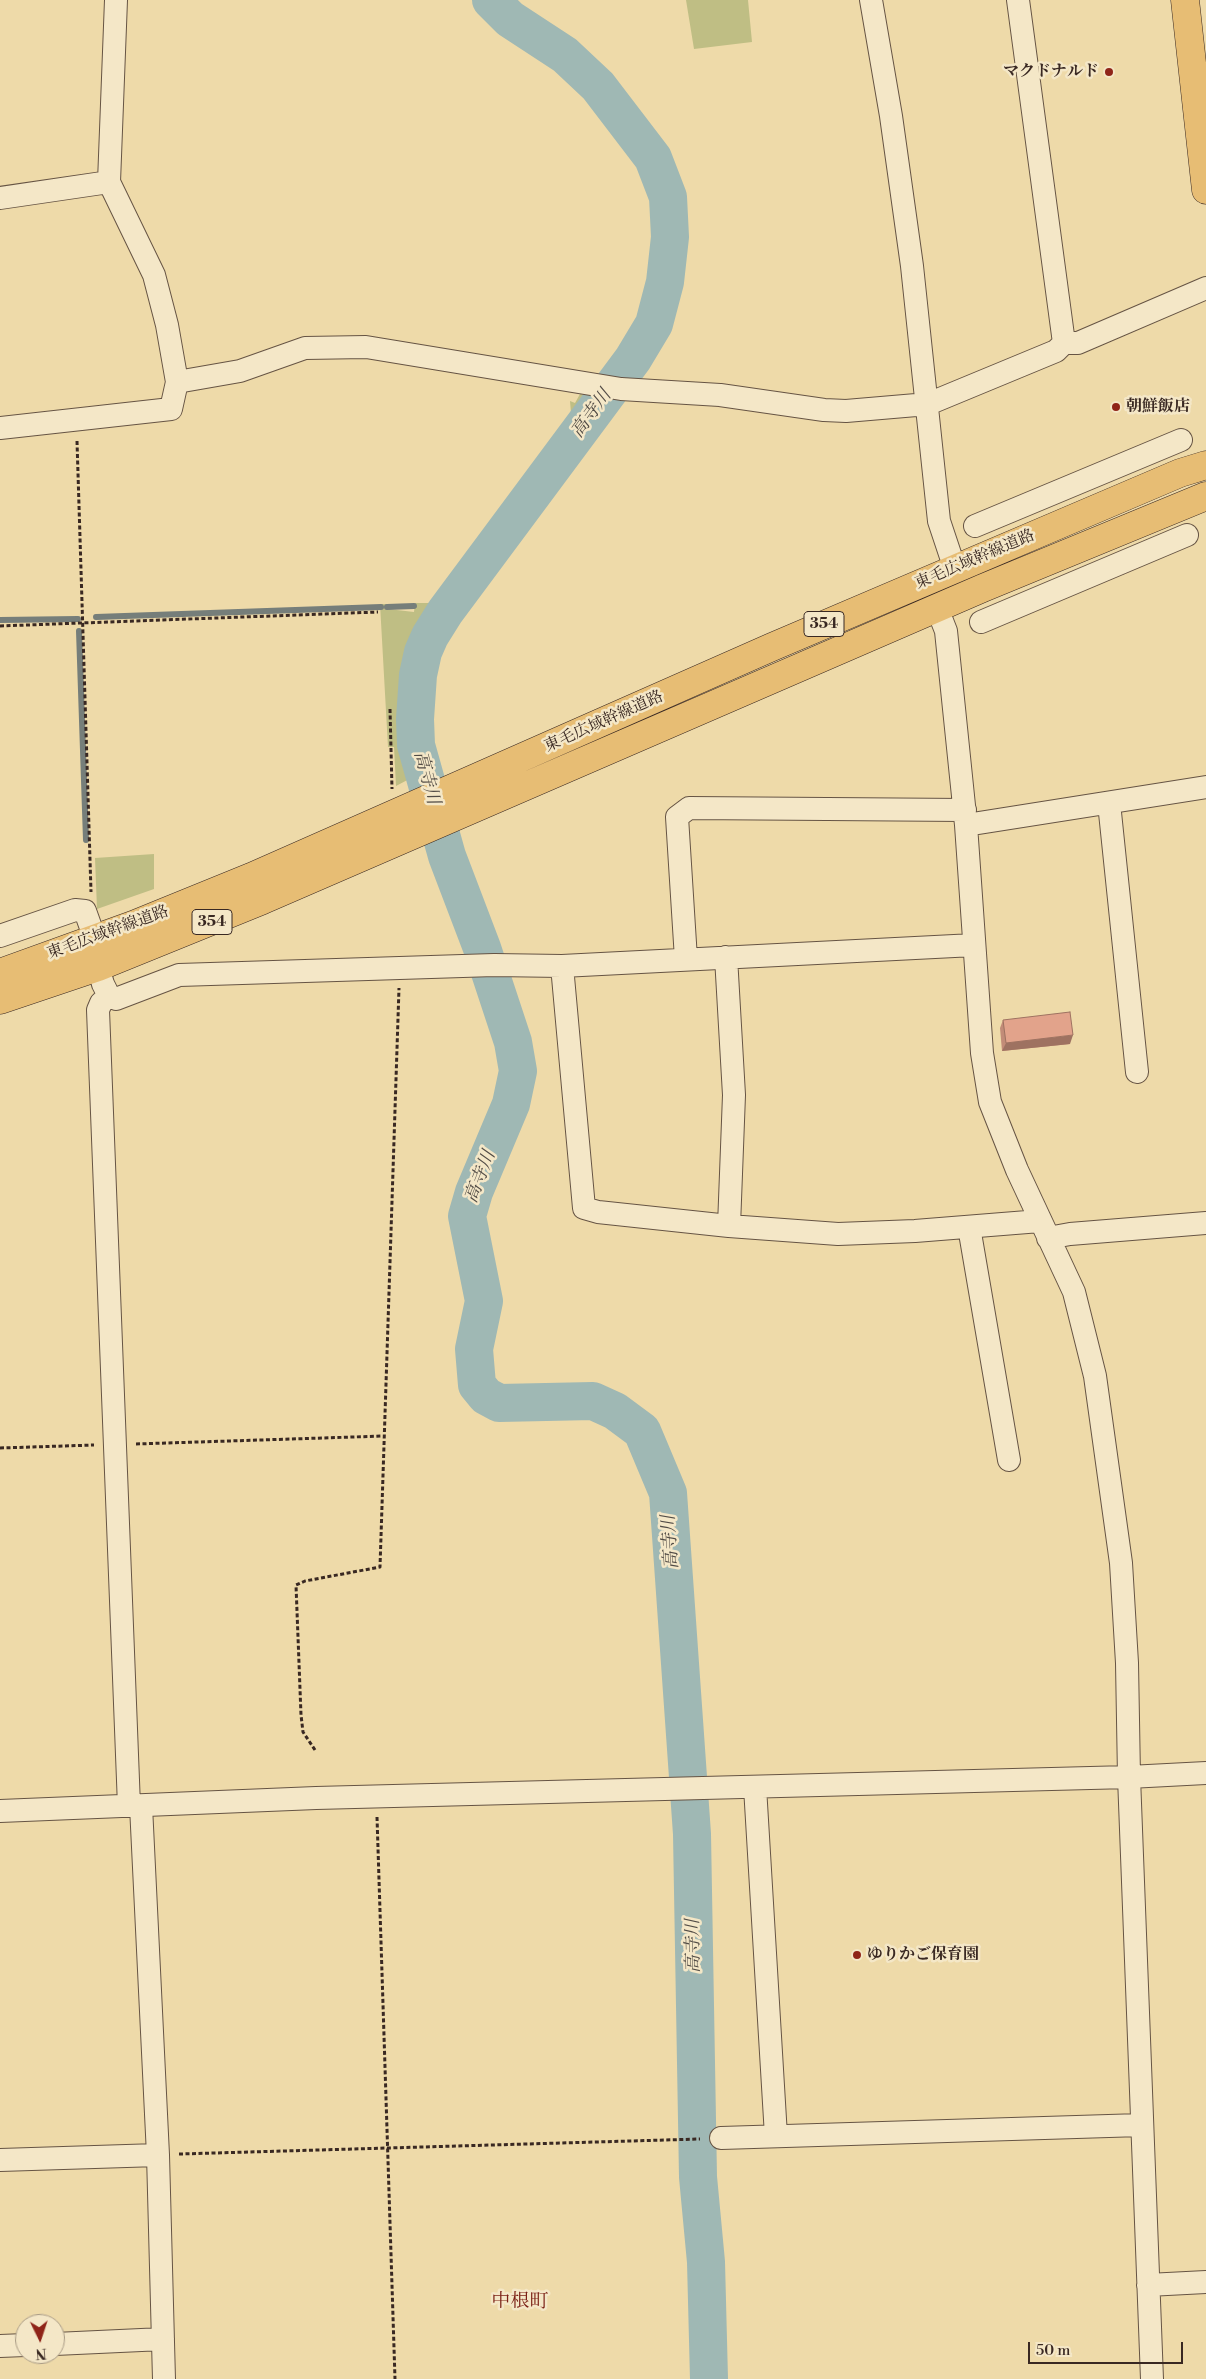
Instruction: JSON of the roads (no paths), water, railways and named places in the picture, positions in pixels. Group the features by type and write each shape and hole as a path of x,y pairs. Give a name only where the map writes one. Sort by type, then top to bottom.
{"main road":[{"path":"1185,0 1206,190"},
{"name":"東毛広域幹線道路","path":"0,1000 98,967 263,900 410,818 446,792 772,647 1180,473 1206,465"},
{"name":"東毛広域幹線道路","path":"0,972 95,939 410,818 454,818 983,588 1206,496"}],"street":[{"path":"0,428 172,409 177,382 167,325 154,276 109,182 116,0"},
{"path":"871,0 891,116 928,404 939,521 955,569"},
{"path":"1018,0 1064,343"},
{"path":"0,198 109,182"},
{"path":"177,382 240,371 305,348 366,347 621,389 720,395 824,410 870,410 928,404 1056,351 1064,343 1078,343 1206,288"},
{"path":"976,526 1180,440"},
{"path":"1138,457 1144,466 1180,473"},
{"path":"1012,545 1024,523 1044,508 1049,495"},
{"path":"1122,562 1131,544 1147,535 1152,517"},
{"path":"981,622 1187,535"},
{"path":"983,588 1008,597 1021,593 1036,598"},
{"path":"937,608 945,625 965,818 982,1053 990,1102 1044,1229 1074,1292 1095,1376 1121,1563 1127,1664 1141,2125 1152,2379"},
{"path":"686,959 677,816 689,808 965,818 1109,803 1206,787"},
{"path":"1109,803 1137,1072"},
{"path":"0,936 75,910 85,911 95,939"},
{"path":"98,967 103,984 110,996 116,999 179,975 484,966 562,966 974,945"},
{"path":"726,957 734,1095 729,1226"},
{"path":"562,966 584,1208 598,1212 729,1226 838,1234 969,1227 1044,1229 1070,1234 1206,1223"},
{"path":"110,996 101,1003 98,1010 116,1444 135,1806 158,2155 164,2379"},
{"path":"969,1227 1009,1460"},
{"path":"0,1811 377,1797 1129,1777 1206,1772"},
{"path":"756,1787 776,2136"},
{"path":"721,2138 1141,2125"},
{"path":"0,2160 158,2155"},
{"path":"1148,2285 1206,2282"},
{"path":"65,2344 163,2339"},
{"path":"0,2346 15,2345"}],"waterway":[{"name":"高寺川","path":"491,0 510,19 565,55 598,86 653,158 668,197 670,237 665,282 654,324 633,359 445,612 430,636 423,652 418,675 415,719 416,745 447,856 482,948 513,1042 518,1071 511,1104 474,1192 467,1216 484,1301 474,1349 477,1385 486,1396 499,1403 593,1401 615,1411 642,1431 668,1493 692,1834 698,2177 706,2262 709,2379"},
{"path":"387,607 414,606"},
{"path":"96,617 381,607"},
{"path":"0,620 78,619"},
{"path":"79,631 86,840"}],"place":[{"name":"マクドナルド","path":"1109,72"},
{"name":"朝鮮飯店","path":"1116,407"},
{"name":"ゆりかご保育園","path":"857,1955"}],"district":[{"name":"中根町","path":"520,2302"}]}
